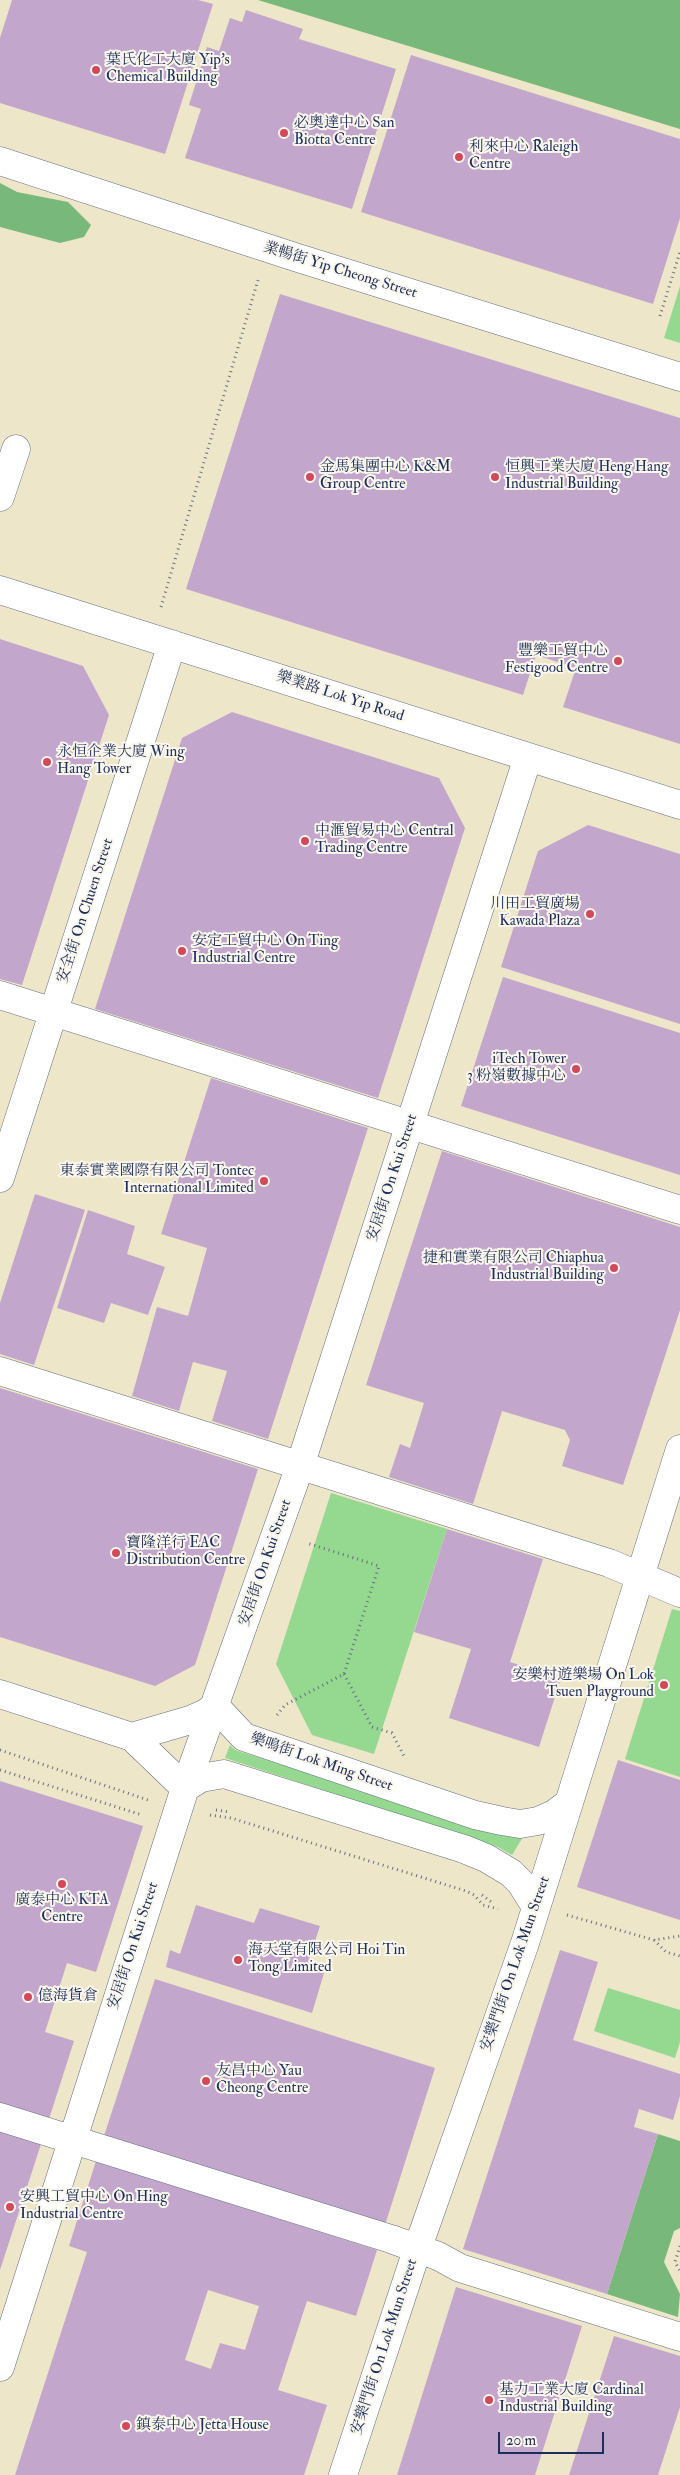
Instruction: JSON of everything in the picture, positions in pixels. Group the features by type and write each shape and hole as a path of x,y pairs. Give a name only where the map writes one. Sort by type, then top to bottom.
{"street":[{"name":"業暢街 Yip Cheong Street","path":"0,161 298,258 680,377"},
{"path":"0,497 16,448"},
{"name":"樂業路 Lok Yip Road","path":"0,590 680,805"},
{"name":"安全街 On Chuen Street","path":"0,1178 172,644"},
{"name":"安居街 On Kui Street","path":"0,2367 180,1802 300,1466 528,757"},
{"path":"0,995 680,1210"},
{"path":"0,1371 609,1564 680,1593"},
{"name":"安樂門街 On Lok Mun Street","path":"343,2475 417,2250 536,1907 680,1449"},
{"path":"0,1694 132,1737 190,1720 215,1706"},
{"name":"樂鳴街 Lok Ming Street","path":"215,1706 244,1736 474,1815 520,1824 538,1821 554,1814 569,1803"},
{"path":"132,1737 180,1802 201,1778 224,1774 464,1849 486,1858 510,1873 521,1883 536,1907"},
{"path":"0,2117 381,2236 438,2256 460,2268 680,2336"}],"path":[{"path":"660,316 680,252"},
{"path":"161,607 259,276"},
{"path":"285,1705 344,1674 379,1566 304,1542"},
{"path":"344,1674 372,1727 392,1733 408,1764"},
{"path":"0,1750 158,1803 180,1802 234,1813"},
{"path":"0,1770 150,1817 157,1810 180,1802 466,1891 474,1895 483,1905 502,1911 498,1905 490,1903 478,1890"},
{"path":"300,1834 467,1886"},
{"path":"536,1907 654,1940 680,1936"},
{"path":"654,1940 666,1952 680,1956"},
{"path":"680,2246 675,2262 680,2271"}],"green space":[{"path":"258,0 680,0 680,129"},
{"path":"0,183 17,192 68,202 91,225 84,237 60,243 0,227"},
{"path":"680,286 680,343 664,338"},
{"path":"331,1493 447,1529 374,1754 312,1735 276,1664"},
{"name":"安樂村遊樂場 On Lok Tsuen Playground","path":"672,1609 680,1611 680,1777 625,1759"},
{"path":"230,1745 235,1750 505,1836 523,1837 512,1855 498,1847 225,1758"},
{"path":"608,1988 680,2010 680,2042 675,2058 594,2031"},
{"path":"658,2134 680,2141 680,2228 674,2231 664,2262 680,2294 678,2317 607,2294"}],"building":[{"name":"葉氏化工大廈 Yip's Chemical Building","path":"12,0 198,0 213,4 165,154 0,103 0,38"},
{"name":"必奧達中心 San Biotta Centre","path":"246,10 303,29 299,39 396,69 352,209 185,158 201,109 189,105 207,47 219,51 230,18 242,22"},
{"path":"411,55 680,139 680,218 653,304 361,212"},
{"path":"280,294 680,418 680,744 563,707 576,668 536,655 523,695 186,589"},
{"name":"永恒企業大廈 Wing Hang Tower","path":"0,639 83,666 109,715 22,985 0,979"},
{"path":"232,712 439,778 465,828 378,1098 95,1009 182,738"},
{"name":"川田工貿廣場 Kawada Plaza","path":"588,825 680,854 680,1024 501,967 538,851"},
{"name":"iTech Tower 3 粉嶺數據中心","path":"503,977 680,1033 680,1175 461,1106"},
{"path":"211,1078 368,1128 268,1439 212,1421 227,1371 193,1362 179,1411 132,1396 157,1307 188,1316 207,1248 161,1234"},
{"path":"442,1151 680,1227 680,1310 623,1485 562,1466 570,1440 565,1430 502,1411 473,1504 389,1477 400,1444 410,1448 424,1403 366,1385"},
{"path":"35,1194 85,1210 34,1365 0,1354 0,1303"},
{"path":"88,1210 135,1226 127,1254 165,1267 148,1315 111,1303 104,1323 57,1308"},
{"name":"寶隆洋行 EAC Distribution Centre","path":"0,1388 258,1469 195,1665 155,1686 0,1637"},
{"path":"447,1529 543,1559 510,1662 561,1678 539,1747 449,1718 471,1649 414,1632"},
{"path":"618,1760 680,1780 680,1920 577,1887"},
{"name":"廣泰中心 KTA Centre","path":"0,1781 143,1826 96,1972 67,1963 45,2032 74,2041 49,2119 0,2103"},
{"name":"海天堂有限公司 Hoi Tin Tong Limited","path":"196,1905 254,1923 260,1908 320,1926 306,1968 324,1973 312,2013 166,1967 170,1950 180,1954"},
{"path":"560,1950 598,1962 573,2040 680,2074 680,2096 673,2120 639,2109 634,2127 658,2134 607,2294 463,2249"},
{"path":"155,1979 435,2068 385,2225 104,2136"},
{"name":"安興工貿中心 On Hing Industrial Centre","path":"0,2131 41,2144 0,2270"},
{"path":"96,2161 377,2250 356,2316 307,2301 278,2390 327,2405 304,2475 15,2475 87,2252 69,2246","holes":["208,2290 259,2306 245,2350 220,2343 211,2369 185,2360"]},
{"name":"基力工業大廈 Cardinal Industrial Building","path":"456,2287 582,2326 535,2475 397,2475"},
{"path":"614,2336 680,2356 680,2407 658,2475 569,2475"}],"place":[{"name":"葉氏化工大廈 Yip's Chemical Building","path":"96,70"},
{"name":"必奧達中心 San Biotta Centre","path":"284,133"},
{"name":"利來中心 Raleigh Centre","path":"459,157"},
{"name":"金馬集團中心 K&M Group Centre","path":"310,477"},
{"name":"恒興工業大廈 Heng Hang Industrial Building","path":"495,477"},
{"name":"豐樂工貿中心 Festigood Centre","path":"618,661"},
{"name":"永恒企業大廈 Wing Hang Tower","path":"47,762"},
{"name":"中滙貿易中心 Central Trading Centre","path":"305,841"},
{"name":"川田工貿廣場 Kawada Plaza","path":"590,914"},
{"name":"安定工貿中心 On Ting Industrial Centre","path":"182,951"},
{"name":"iTech Tower 3 粉嶺數據中心","path":"576,1069"},
{"name":"東泰實業國際有限公司 Tontec International Limited","path":"264,1181"},
{"name":"捷和實業有限公司 Chiaphua Industrial Building","path":"614,1268"},
{"name":"寶隆洋行 EAC Distribution Centre","path":"116,1553"},
{"name":"安樂村遊樂場 On Lok Tsuen Playground","path":"664,1685"},
{"name":"廣泰中心 KTA Centre","path":"62,1884"},
{"name":"海天堂有限公司 Hoi Tin Tong Limited","path":"238,1960"},
{"name":"億海貨倉","path":"28,1997"},
{"name":"友昌中心 Yau Cheong Centre","path":"206,2081"},
{"name":"安興工貿中心 On Hing Industrial Centre","path":"10,2207"},
{"name":"基力工業大廈 Cardinal Industrial Building","path":"489,2400"},
{"name":"鎮泰中心 Jetta House","path":"126,2426"}]}
